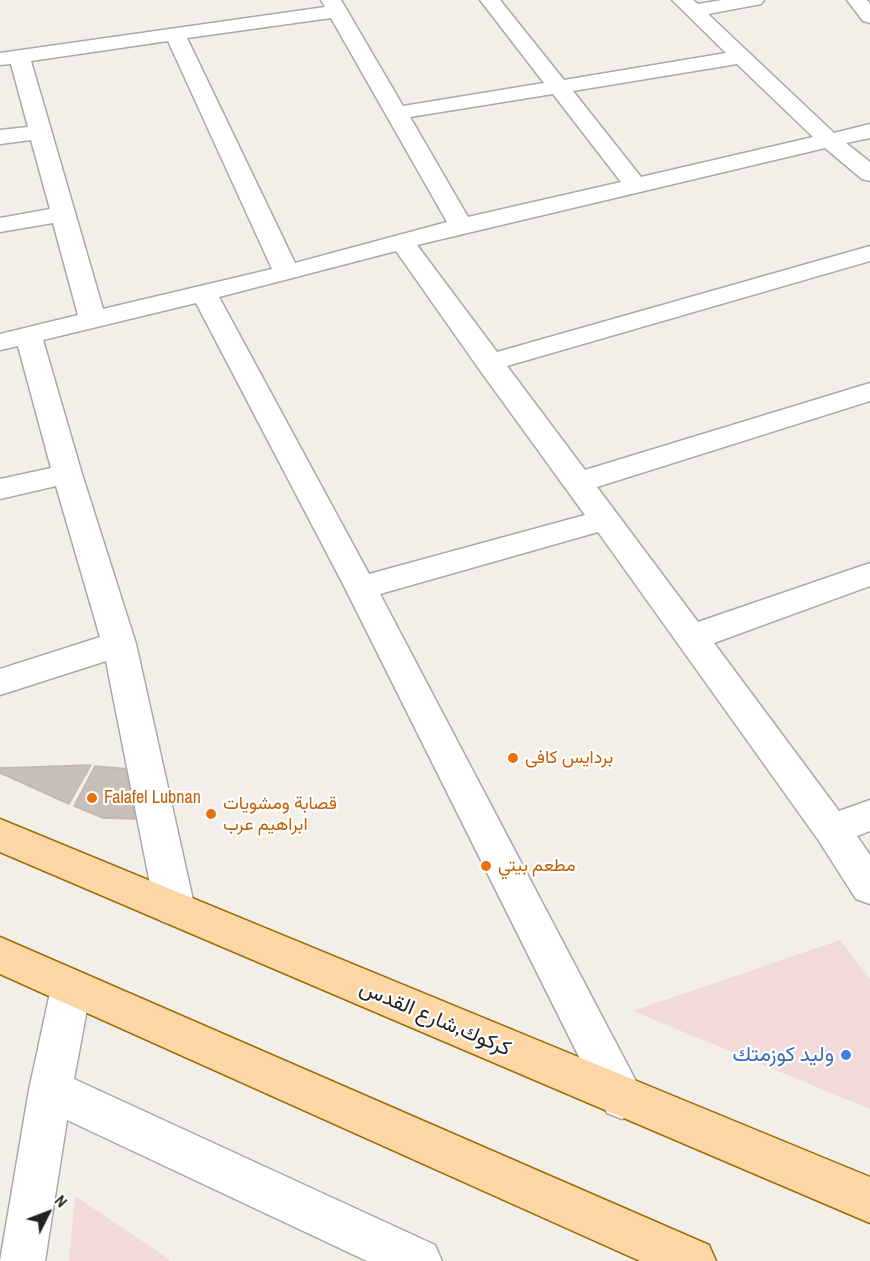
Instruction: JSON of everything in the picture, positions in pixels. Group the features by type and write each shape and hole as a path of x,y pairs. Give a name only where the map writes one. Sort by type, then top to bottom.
{"main road":[{"name":"كركوك,شارع القدس","path":"0,835 622,1098 870,1200"},
{"path":"0,956 693,1261"}],"street":[{"path":"490,0 636,186"},
{"path":"688,5 754,0"},
{"path":"857,0 870,17"},
{"path":"92,318 40,132 10,58 175,34 334,5 461,226"},
{"path":"688,5 830,141 870,174"},
{"path":"175,34 287,273"},
{"path":"397,113 743,57"},
{"path":"175,909 119,644 67,474 14,339 92,318 287,273 461,226 870,131"},
{"path":"0,137 40,132"},
{"path":"0,225 64,214"},
{"path":"402,242 832,831 870,887"},
{"path":"489,363 870,253"},
{"path":"203,292 361,588 622,1098"},
{"path":"577,483 870,392"},
{"path":"0,489 67,474"},
{"path":"361,588 604,520"},
{"path":"690,638 870,574"},
{"path":"0,682 119,644"},
{"path":"832,831 870,815"},
{"path":"22,1261 50,1090 71,988"},
{"path":"50,1090 413,1260"}],"shaded area":[{"path":"840,940 870,979 870,1109 633,1011"},
{"path":"75,1196 169,1259 169,1261 69,1261"}],"building":[{"path":"91,765 69,804 0,773 0,768"},
{"path":"95,766 129,769 135,819 103,818 74,806"}],"place":[{"name":"بردايس کافى","path":"513,758"},
{"name":"Falafel Lubnan","path":"92,798"},
{"name":"قصابة ومشويات ابراهيم عرب","path":"211,814"},
{"name":"مطعم بيتي","path":"486,866"},
{"name":"وليد كوزمتك","path":"846,1055"}]}
